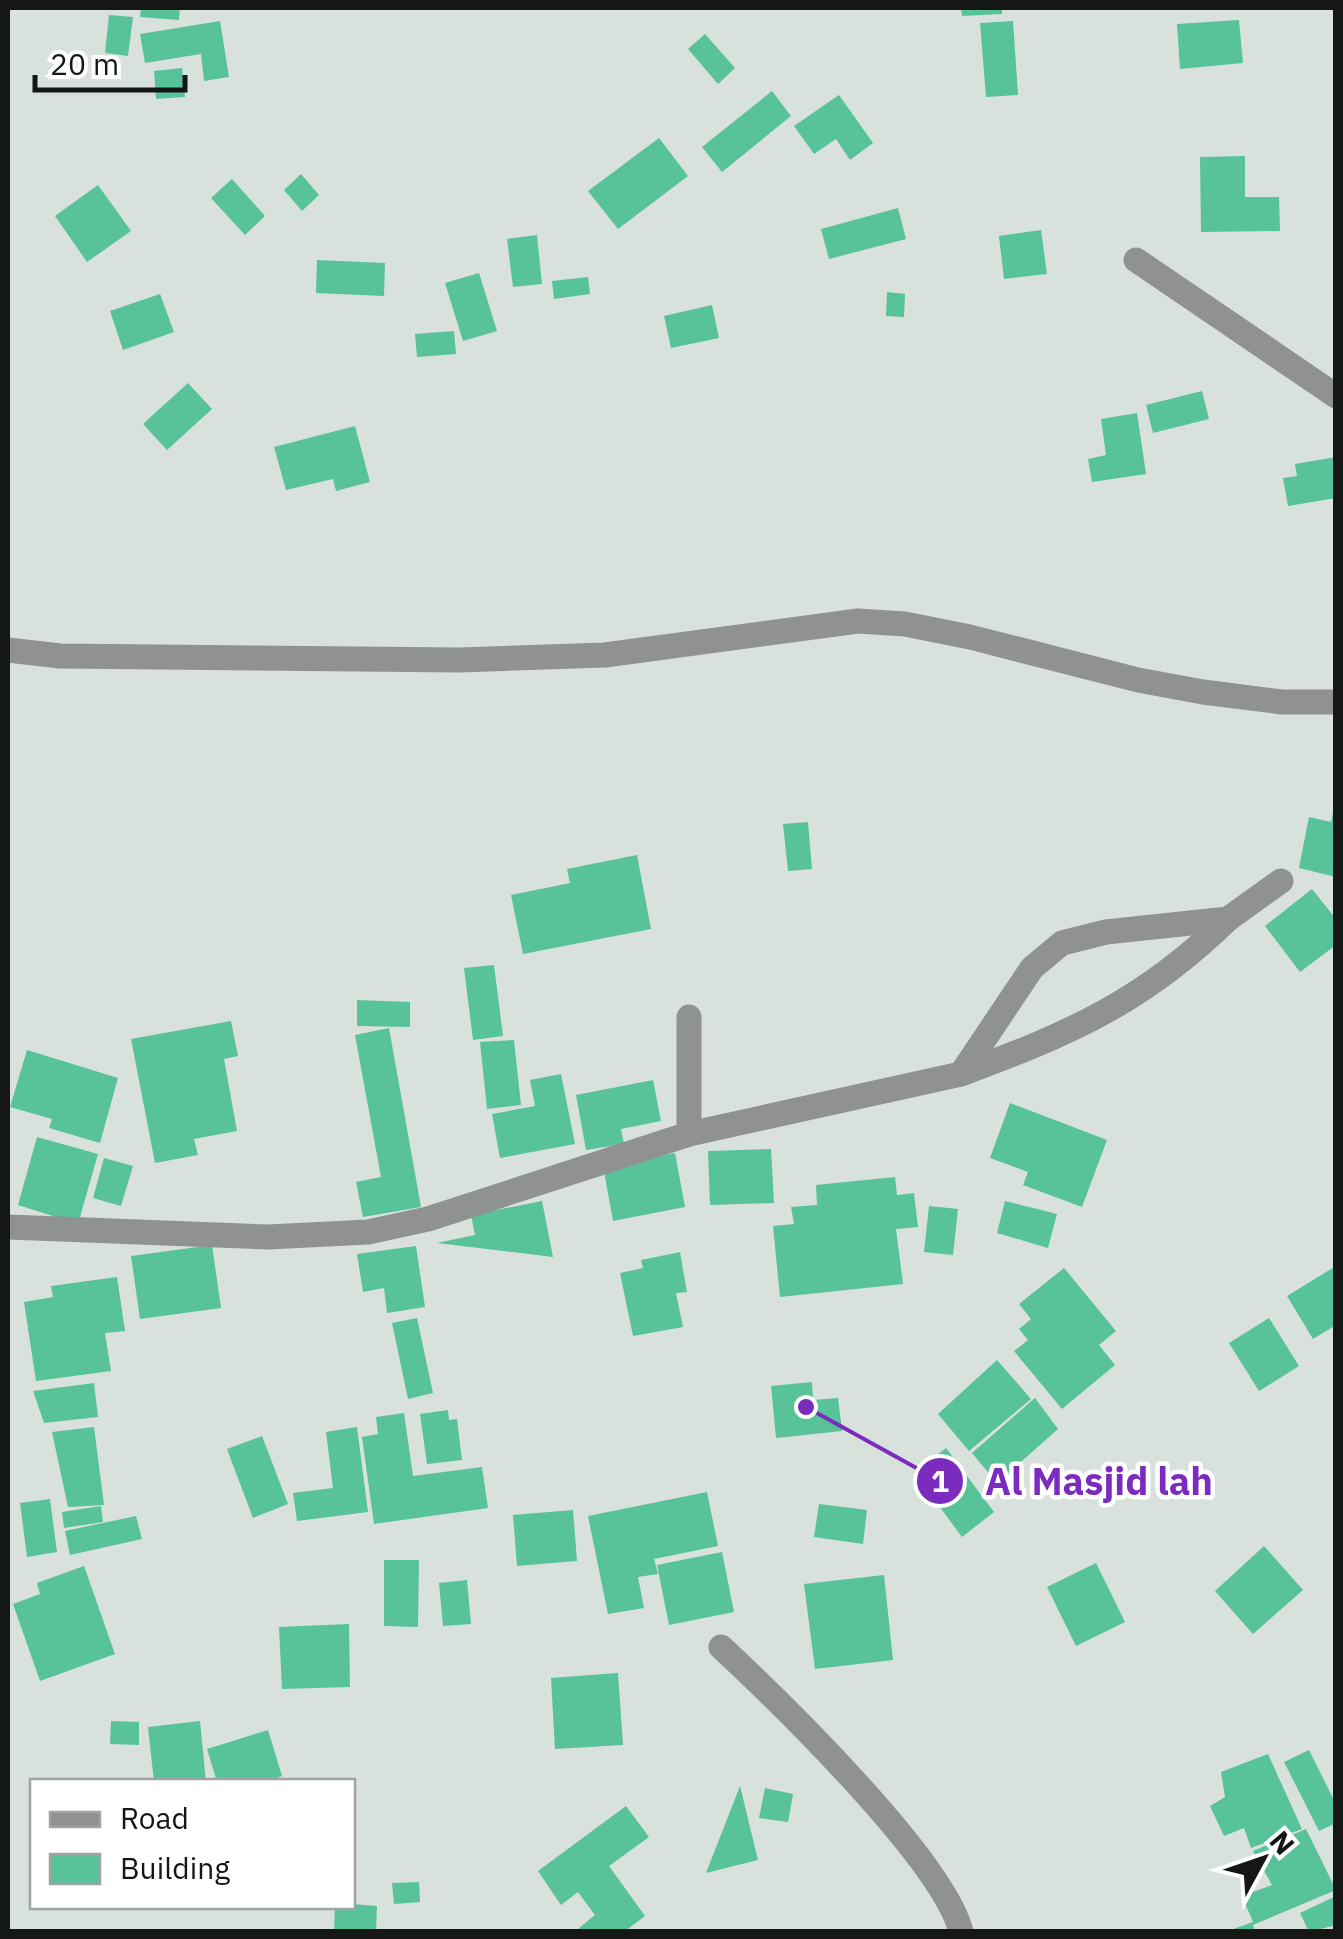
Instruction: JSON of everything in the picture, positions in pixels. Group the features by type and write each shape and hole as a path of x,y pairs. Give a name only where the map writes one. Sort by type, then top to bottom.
{"street":[{"path":"1136,260 1336,396"},
{"path":"8,650 60,656 460,660 606,655 858,621 905,624 970,637 1203,692 1282,702 1336,702"},
{"path":"8,1227 250,1236 368,1232 444,1214 689,1134 961,1074 1064,1036 1124,1004 1186,960 1228,919 1281,881"},
{"path":"961,1074 1032,968 1062,943 1106,932 1228,919"},
{"path":"688,1017 689,1134"},
{"path":"722,1647 887,1820 918,1857 958,1919 961,1932"}],"building":[{"path":"141,8 180,8 179,20 140,17"},
{"path":"961,8 1002,8 1002,14 962,16"},
{"path":"109,15 133,17 128,56 105,53"},
{"path":"1239,20 1243,63 1180,69 1177,24"},
{"path":"220,21 229,77 204,81 201,54 145,63 140,34"},
{"path":"1013,21 1018,95 986,97 980,23"},
{"path":"705,34 735,68 718,84 688,49"},
{"path":"182,68 185,97 156,99 154,71"},
{"path":"772,91 791,116 722,172 702,147"},
{"path":"839,95 873,143 850,160 836,139 814,154 794,126"},
{"path":"659,138 688,176 618,229 588,191"},
{"path":"1245,156 1245,197 1279,197 1280,231 1201,232 1200,157"},
{"path":"301,174 319,195 302,211 284,190"},
{"path":"232,179 265,216 245,235 211,198"},
{"path":"98,185 131,231 87,262 55,216"},
{"path":"898,208 906,239 829,259 821,229"},
{"path":"1041,230 1047,274 1004,279 999,236"},
{"path":"537,235 542,284 513,287 507,239"},
{"path":"317,260 385,263 384,296 316,293"},
{"path":"479,273 497,331 463,341 445,283"},
{"path":"588,277 590,294 554,299 552,281"},
{"path":"887,292 905,294 904,317 886,316"},
{"path":"160,294 174,332 123,350 110,311"},
{"path":"712,305 719,338 671,348 664,316"},
{"path":"454,331 456,354 417,357 415,334"},
{"path":"188,383 212,409 167,450 143,424"},
{"path":"1202,391 1209,419 1153,433 1146,405"},
{"path":"1137,413 1146,474 1092,482 1088,459 1106,455 1101,419"},
{"path":"355,426 370,482 336,491 333,479 286,490 274,447"},
{"path":"1336,457 1336,498 1288,506 1283,478 1297,476 1295,464"},
{"path":"1334,807 1336,877 1299,868 1309,817 1331,822"},
{"path":"808,822 812,869 788,871 783,824"},
{"path":"637,855 651,929 523,954 511,895 570,883 567,869"},
{"path":"1312,889 1336,919 1336,945 1300,972 1265,926"},
{"path":"494,965 503,1036 473,1040 464,968"},
{"path":"357,1000 410,1002 410,1027 357,1026"},
{"path":"231,1021 238,1056 224,1059 237,1131 194,1139 198,1155 155,1163 131,1039"},
{"path":"389,1028 421,1207 363,1217 356,1182 381,1177 355,1035"},
{"path":"514,1040 521,1105 487,1109 480,1042"},
{"path":"27,1050 118,1078 100,1143 49,1128 52,1119 10,1107"},
{"path":"561,1074 575,1144 500,1158 492,1114 535,1106 530,1080"},
{"path":"653,1080 661,1121 621,1129 624,1144 586,1150 576,1095"},
{"path":"1010,1103 1107,1140 1082,1207 1023,1185 1028,1172 990,1158"},
{"path":"37,1137 98,1154 78,1224 18,1205"},
{"path":"771,1149 774,1203 710,1205 708,1151"},
{"path":"675,1153 685,1207 613,1221 603,1166"},
{"path":"104,1158 133,1166 121,1206 93,1198"},
{"path":"895,1177 897,1195 914,1193 918,1227 896,1229 903,1284 780,1297 773,1226 794,1224 791,1207 817,1205 816,1185"},
{"path":"542,1201 553,1257 437,1243 475,1235 471,1215"},
{"path":"1005,1201 1057,1214 1048,1248 997,1233"},
{"path":"929,1206 958,1209 953,1255 924,1252"},
{"path":"212,1245 221,1308 140,1319 131,1256"},
{"path":"416,1246 425,1307 387,1313 384,1288 363,1292 357,1254"},
{"path":"680,1252 687,1292 676,1293 683,1327 633,1336 620,1273 643,1268 641,1260"},
{"path":"1336,1266 1336,1325 1313,1339 1287,1296"},
{"path":"1064,1268 1116,1331 1099,1345 1115,1365 1062,1409 1014,1351 1028,1340 1019,1329 1031,1319 1019,1304"},
{"path":"117,1277 125,1331 105,1333 111,1371 36,1381 24,1302 53,1297 51,1286"},
{"path":"417,1318 433,1393 408,1399 392,1323"},
{"path":"1269,1318 1299,1366 1259,1391 1229,1343"},
{"path":"997,1360 1031,1399 969,1451 938,1414"},
{"path":"812,1382 813,1400 838,1398 842,1431 776,1438 771,1386"},
{"path":"94,1383 98,1417 44,1423 33,1391"},
{"path":"1035,1398 1058,1429 997,1483 972,1453"},
{"path":"448,1410 449,1420 457,1419 462,1460 427,1464 420,1414"},
{"path":"404,1413 413,1476 482,1467 488,1508 374,1524 362,1437 378,1434 376,1417"},
{"path":"94,1427 104,1505 68,1507 52,1432"},
{"path":"357,1427 368,1512 297,1521 293,1493 333,1488 326,1432"},
{"path":"262,1436 288,1504 253,1518 227,1449"},
{"path":"946,1448 994,1512 962,1537 914,1472"},
{"path":"707,1492 718,1546 654,1559 658,1574 638,1577 644,1608 608,1614 588,1516"},
{"path":"50,1499 57,1552 27,1557 20,1503"},
{"path":"819,1504 867,1510 863,1544 814,1537"},
{"path":"101,1506 103,1522 64,1528 62,1512"},
{"path":"573,1510 577,1561 517,1566 513,1515"},
{"path":"136,1516 142,1539 70,1555 65,1531"},
{"path":"1264,1546 1303,1590 1253,1634 1215,1591"},
{"path":"722,1552 734,1612 669,1625 657,1565"},
{"path":"384,1560 419,1560 418,1627 384,1626"},
{"path":"1096,1563 1125,1622 1076,1646 1047,1587"},
{"path":"84,1566 115,1654 40,1681 13,1604 40,1594 37,1583"},
{"path":"884,1575 893,1660 815,1669 804,1584"},
{"path":"467,1580 471,1624 443,1626 439,1583"},
{"path":"349,1624 350,1687 282,1689 279,1627"},
{"path":"618,1673 623,1745 555,1749 551,1678"},
{"path":"111,1721 139,1722 139,1745 110,1744"},
{"path":"200,1721 206,1779 154,1779 148,1727"},
{"path":"268,1730 282,1776 216,1779 207,1749"},
{"path":"1309,1750 1336,1804 1336,1823 1319,1831 1284,1762"},
{"path":"1268,1754 1302,1829 1251,1848 1244,1828 1224,1836 1210,1806 1225,1797 1221,1772"},
{"path":"740,1786 758,1860 706,1873"},
{"path":"765,1788 793,1794 788,1822 759,1818"},
{"path":"626,1806 649,1837 609,1866 645,1916 624,1932 581,1932 579,1928 595,1915 578,1892 561,1905 538,1871"},
{"path":"1306,1829 1336,1890 1253,1925 1255,1932 1225,1932 1253,1922 1242,1896 1272,1885 1253,1851"},
{"path":"419,1882 420,1902 394,1904 392,1883"},
{"path":"1336,1896 1336,1925 1309,1932 1300,1913"},
{"path":"355,1904 377,1906 376,1932 334,1932 335,1909 355,1909"}],"place":[{"name":"Al Masjid lah","path":"806,1407"}]}
